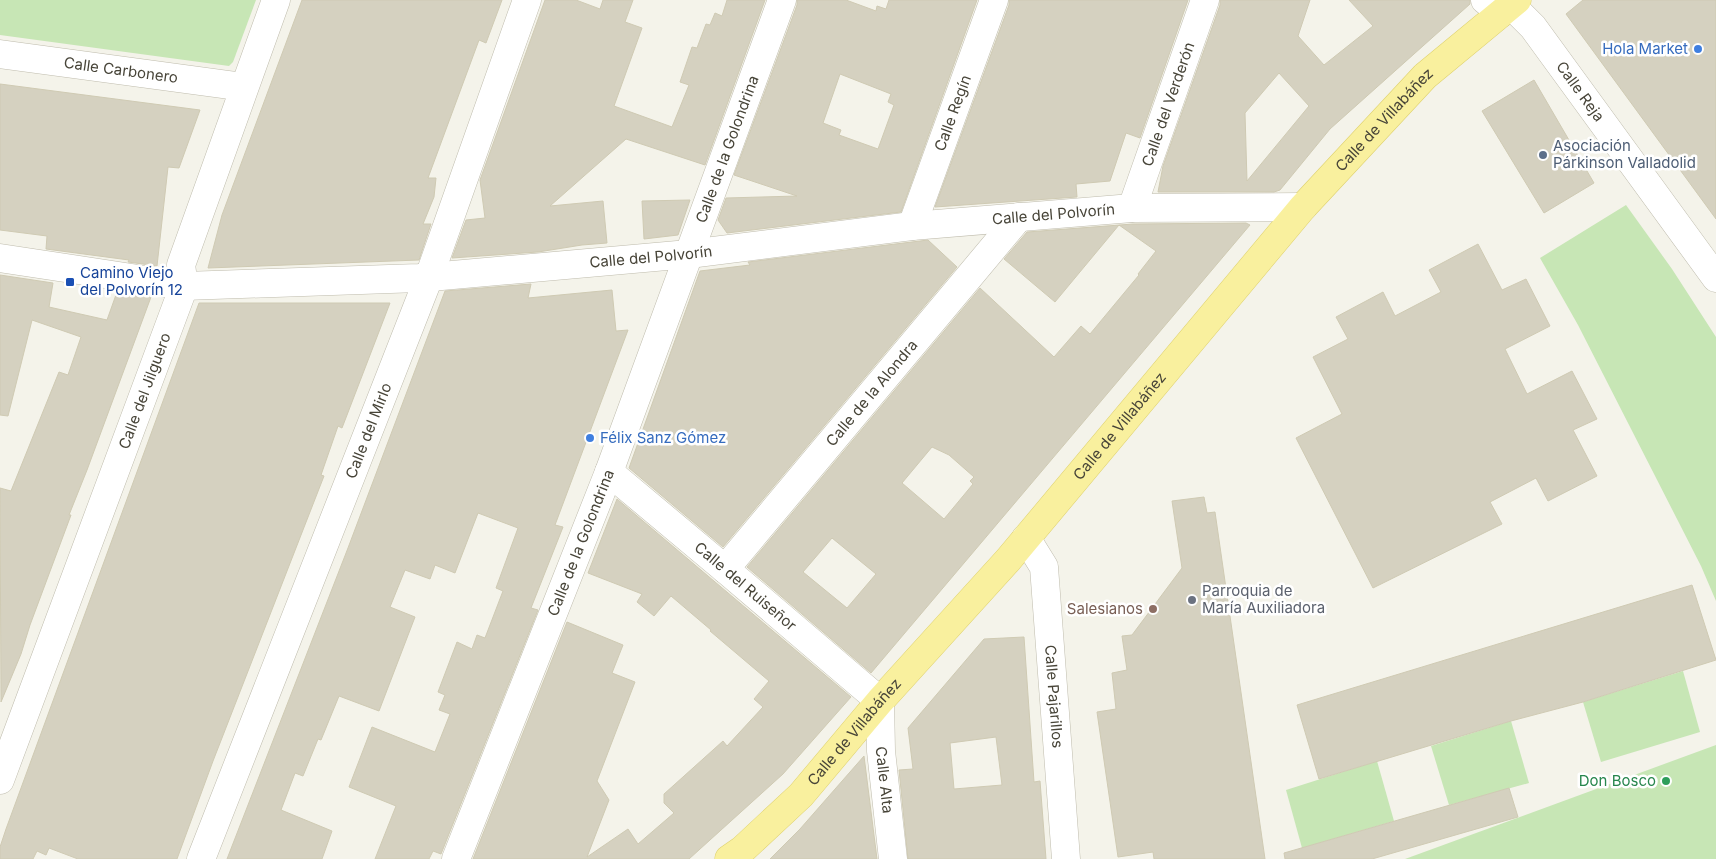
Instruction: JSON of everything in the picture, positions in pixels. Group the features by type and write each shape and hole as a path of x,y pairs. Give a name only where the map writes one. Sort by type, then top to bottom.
{"main road":[{"name":"Calle de Villabáñez","path":"729,859 742,850 801,795 880,701 1026,538 1303,207 1425,76 1504,4"}],"street":[{"name":"Calle del Jilguero","path":"0,780 184,286 181,264 276,0"},
{"name":"Calle del Mirlo","path":"201,859 429,278 527,0"},
{"name":"Calle de la Golondrina","path":"456,859 608,472 690,254 782,0"},
{"name":"Calle Regín","path":"912,226 994,0"},
{"name":"Calle del Verderón","path":"1132,208 1205,0"},
{"name":"Calle Reja","path":"1504,4 1532,27 1716,278"},
{"name":"Calle Carbonero","path":"0,54 244,87"},
{"name":"Calle del Polvorín","path":"0,258 184,286 429,278 690,254 912,226 1019,217 1132,208 1303,207"},
{"name":"Calle de la Alondra","path":"725,569 1019,217"},
{"name":"Calle del Ruiseñor","path":"608,472 880,701"},
{"name":"Calle Pajarillos","path":"1026,538 1044,567 1066,859"},
{"name":"Calle Alta","path":"880,701 881,751 893,859"}],"green space":[{"path":"0,0 256,0 233,62 229,66 0,35"},
{"path":"1626,205 1672,269 1716,337 1716,601 1701,566 1578,325 1540,258"},
{"path":"1683,671 1700,732 1601,762 1583,702"},
{"path":"1511,721 1529,783 1449,805 1431,746"},
{"name":"Don Bosco","path":"1716,745 1716,859 1405,859"},
{"path":"1377,761 1394,821 1302,848 1286,790"}],"building":[{"path":"302,0 502,0 486,43 479,40 428,178 436,178 434,197 423,224 431,224 419,260 208,268 222,215"},
{"path":"545,0 576,0 600,9 603,0 633,0 625,22 642,28 614,106 672,127 689,85 680,82 692,47 697,48 706,24 710,25 715,13 722,16 727,0 765,0 705,165 626,139 550,206 603,201 607,243 538,252 452,258 466,220 485,218 480,180"},
{"path":"797,0 846,0 876,11 877,6 886,9 889,0 977,0 901,212 727,233 718,220 726,198 797,196 734,175 797,5","holes":["840,74 891,94 888,102 894,105 878,149 839,135 841,130 823,123"]},
{"path":"1009,0 1188,0 1140,138 1126,133 1110,181 1076,184 1077,197 935,207 1009,5"},
{"path":"1220,0 1310,0 1298,36 1324,65 1373,26 1349,0 1470,0 1470,4 1330,129 1280,190 1274,192 1158,192 1163,166 1220,5","holes":["1279,73 1309,106 1247,181 1245,113"]},
{"path":"1583,0 1716,0 1716,219 1566,14"},
{"name":"Asociación Párkinson Valladolid","path":"1534,80 1594,183 1544,213 1482,111"},
{"path":"0,84 200,110 179,168 168,167 157,266 128,262 129,260 46,249 47,236 0,230"},
{"path":"690,200 678,235 644,239 642,201"},
{"path":"1246,223 1250,225 871,673 747,567 980,288 1054,357 1081,326 1090,334 1139,275 1156,251 1119,225","holes":["932,447 949,455 974,477 970,481 973,484 944,519 902,483","832,538 876,574 847,608 803,572"]},
{"path":"1119,225 1055,302 1004,259 1027,232"},
{"path":"928,240 957,267 723,547 629,468 700,271 750,265 748,262"},
{"path":"1478,244 1502,290 1526,279 1550,326 1505,349 1527,394 1572,371 1597,419 1573,430 1597,476 1548,501 1536,478 1490,502 1502,524 1373,588 1296,438 1342,414 1313,357 1348,339 1336,317 1383,292 1395,316 1441,292 1429,270"},
{"path":"0,275 53,283 49,307 107,320 117,292 151,297 69,515 71,515 21,654 1,702 0,488 11,491 59,372 68,375 81,337 32,320 8,416 0,415"},
{"path":"531,284 528,298 612,290 616,331 628,330 555,525 563,527 531,608 538,610 441,854 433,851 429,859 375,859 396,806 349,787 372,727 435,752 450,714 439,710 445,695 438,692 457,642 472,649 477,635 485,638 503,591 496,588 518,528 478,513 455,573 435,565 430,579 405,570 390,607 415,617 379,711 339,696 321,740 318,739 303,776 295,773 281,810 332,831 322,859 227,859 348,548 445,291"},
{"path":"199,303 390,303 342,428 338,426 321,475 324,476 213,761 177,859 78,859 49,848 46,855 37,851 33,859 0,859 0,847 6,829"},
{"path":"1204,497 1207,513 1215,512 1265,859 1154,859 1153,852 1118,857 1097,712 1116,709 1112,673 1127,670 1122,636 1132,635 1182,568 1172,501"},
{"path":"617,499 851,697 783,774 689,859 473,859 567,622 623,645 612,673 635,682 597,781 609,800 587,857 628,829 638,844 674,813 664,803 664,794 723,741 727,746 763,707 754,699 769,681 671,596 654,616 637,602 642,594 588,573"},
{"path":"1692,585 1716,660 1583,702 1511,721 1319,779 1297,705"},
{"path":"1024,637 1034,782 1040,781 1046,859 908,859 899,770 913,769 908,728 984,639","holes":["996,737 1002,785 954,789 950,743"]},
{"path":"864,756 877,859 770,859 800,829"},
{"path":"1509,788 1518,817 1372,859 1285,859 1284,853"}],"place":[{"name":"Hola Market","path":"1698,49"},
{"name":"Asociación Párkinson Valladolid","path":"1543,155"},
{"name":"Camino Viejo del Polvorín 12","path":"70,282"},
{"name":"Félix Sanz Gómez","path":"590,438"},
{"name":"Parroquia de María Auxiliadora","path":"1192,600"},
{"name":"Salesianos","path":"1153,609"},
{"name":"Don Bosco","path":"1666,781"}]}
